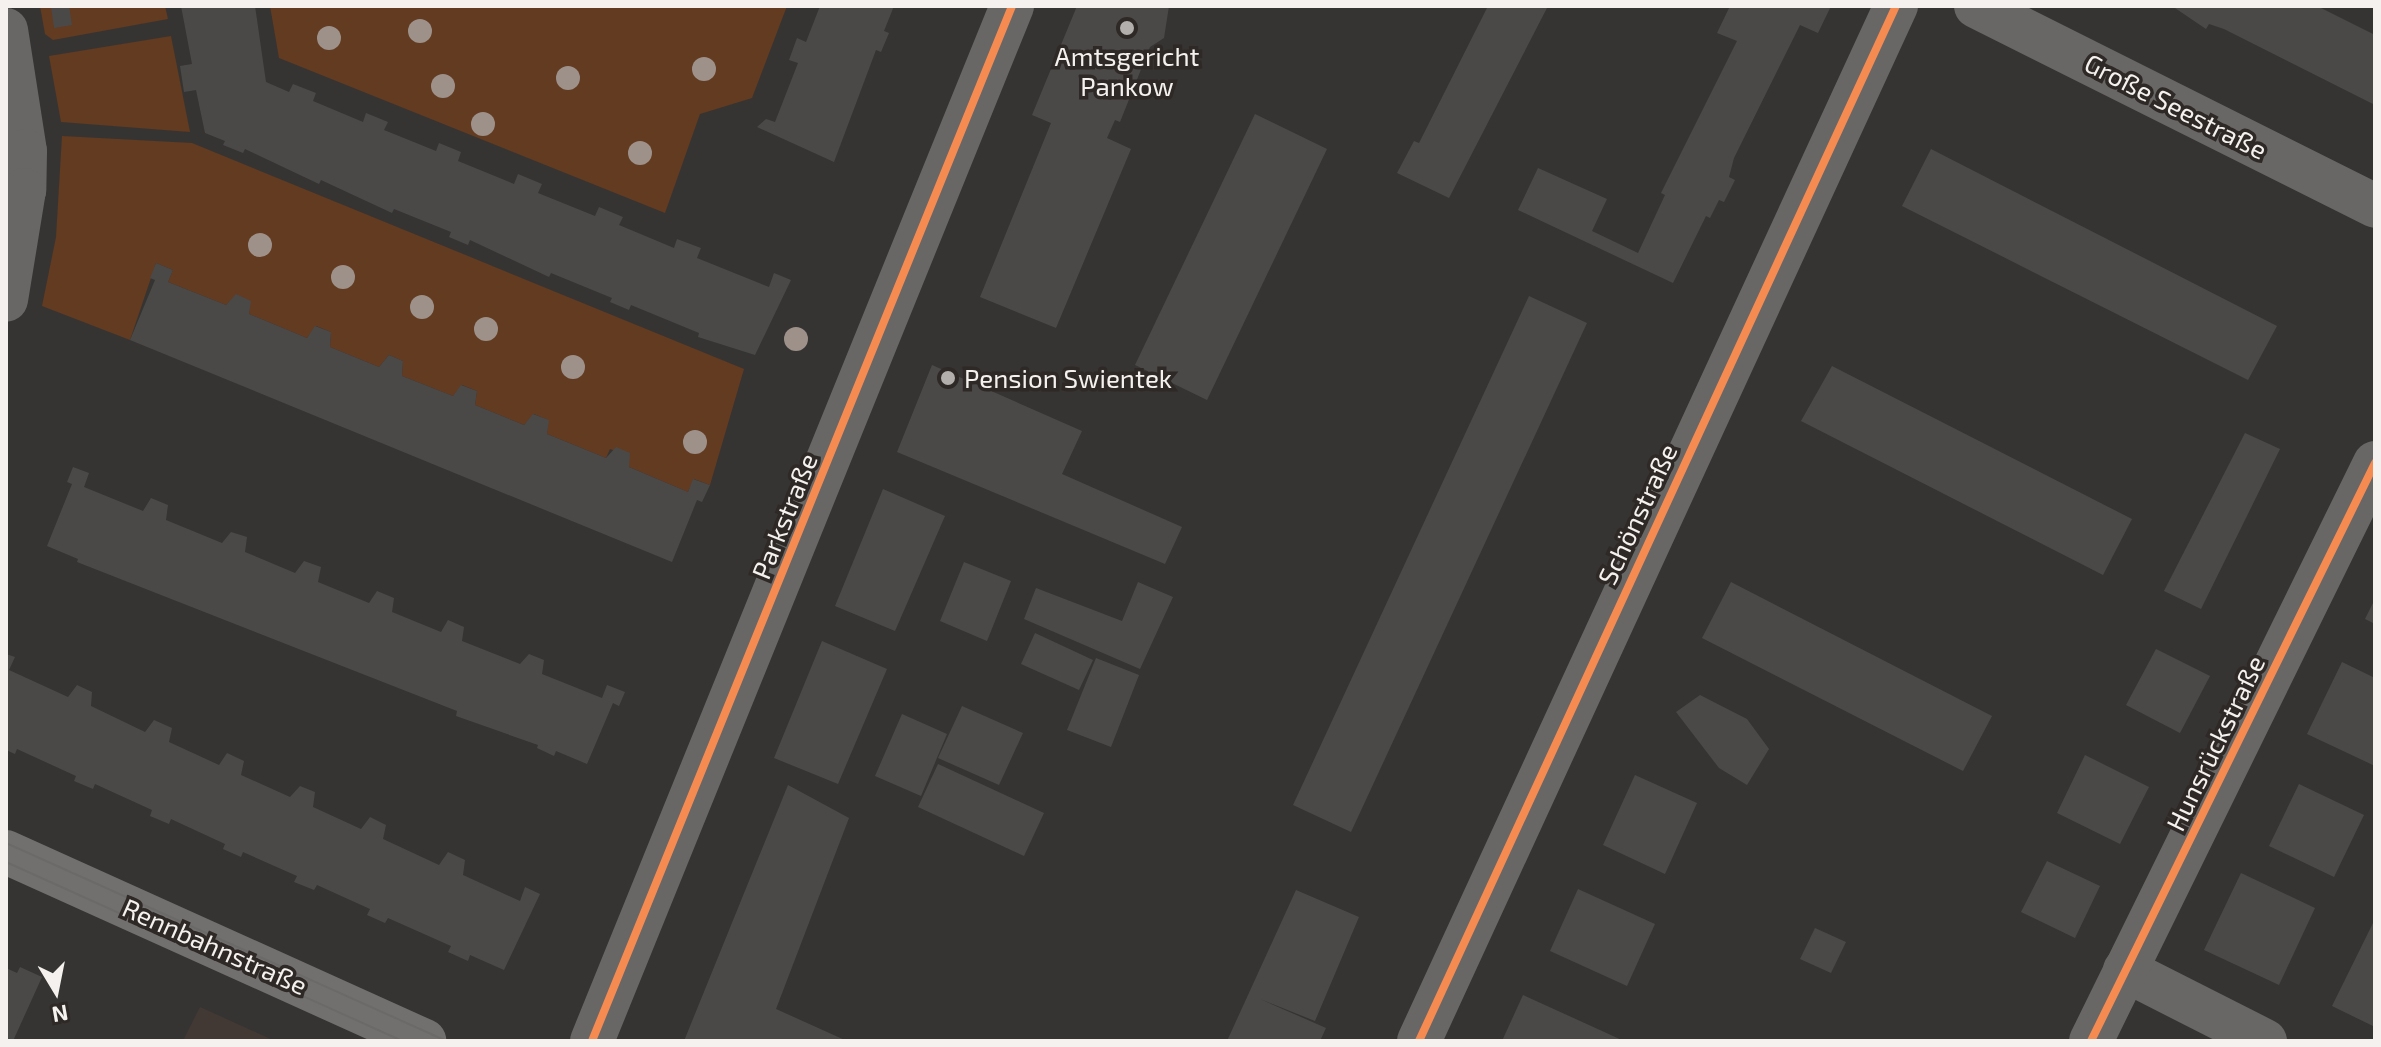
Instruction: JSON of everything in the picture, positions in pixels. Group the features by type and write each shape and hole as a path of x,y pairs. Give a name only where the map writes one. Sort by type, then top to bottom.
{"main road":[{"name":"Rennbahnstraße","path":"6,852 424,1041"}],"street":[{"name":"Parkstraße","path":"592,1041 1012,6"},
{"name":"Schönstraße","path":"1419,1041 1896,6"},
{"name":"Große Seestraße","path":"1976,6 2375,206"},
{"path":"6,30 25,151 24,190 6,300"},
{"name":"Hunsrückstraße","path":"2091,1041 2375,463"},
{"path":"2125,970 2265,1041"}],"shaded area":[{"path":"40,6 165,6 168,19 53,40 45,34"},
{"path":"270,6 787,6 752,98 700,114 665,213 279,58"},
{"path":"171,36 190,132 61,122 49,56"},
{"path":"62,136 192,143 744,369 710,485 694,479 688,492 629,467 629,456 610,449 606,458 547,434 548,420 534,414 524,425 475,405 477,391 462,385 453,396 402,376 403,361 389,355 379,367 330,347 331,332 316,326 307,338 249,314 250,301 236,295 226,305 168,282 173,270 156,263 130,340 42,306 56,237"},
{"path":"200,1007 275,1041 183,1041"}],"building":[{"path":"51,6 69,6 72,25 54,28"},
{"path":"181,6 255,6 266,82 289,92 293,84 316,93 313,101 363,122 366,113 388,122 384,130 436,151 439,143 461,152 458,161 514,184 518,174 542,184 538,193 595,216 599,207 623,217 619,225 674,248 677,239 701,248 697,258 769,287 774,273 791,280 755,355 698,337 699,333 631,305 629,310 610,302 612,298 551,273 549,277 470,240 468,245 449,237 451,232 394,209 392,213 321,180 319,184 245,149 243,153 223,145 225,141 205,133 196,90 184,92 180,66 192,64"},
{"path":"820,6 894,6 884,31 889,33 881,52 876,50 834,162 757,127 766,119 775,122 798,63 789,60 797,38 806,42"},
{"path":"1077,6 1169,6 1164,38 1150,47 1120,122 1115,120 1107,138 1131,149 1056,328 980,297 1051,123 1032,115"},
{"path":"1488,6 1548,6 1449,198 1397,173 1414,141 1419,143"},
{"path":"1730,6 1831,6 1818,33 1800,25 1734,158 1729,177 1735,180 1724,202 1719,200 1710,218 1706,216 1673,283 1518,210 1538,168 1607,199 1592,231 1638,253 1665,195 1661,193 1737,41 1717,33"},
{"path":"2172,6 2317,6 2375,35 2375,105 2224,29 2209,24 2206,29"},
{"path":"1255,114 1327,149 1207,400 1135,365"},
{"path":"1931,149 2277,326 2248,380 1902,206"},
{"path":"156,263 173,270 168,282 226,305 236,294 251,301 249,314 307,338 315,326 331,332 330,347 379,367 389,355 403,361 402,376 453,396 461,385 477,391 475,405 524,425 533,414 549,420 547,434 606,458 616,447 630,453 629,467 688,492 693,479 710,485 702,502 697,500 672,562 130,340 155,280 150,278"},
{"path":"1529,296 1587,323 1351,832 1293,805"},
{"path":"932,365 1082,431 1062,474 1182,527 1165,564 897,452"},
{"path":"1832,366 2132,519 2103,575 1801,421"},
{"path":"2245,433 2280,449 2201,609 2164,591"},
{"path":"73,467 89,473 84,487 143,511 151,498 168,505 166,520 222,543 231,532 247,537 245,552 295,573 304,561 321,567 318,582 369,603 377,591 394,598 392,612 441,632 448,620 464,627 462,641 520,664 529,654 544,660 542,674 602,698 607,685 625,692 619,706 613,703 587,764 556,751 554,756 537,748 538,745 456,716 457,711 77,562 78,559 47,546 72,484 67,482"},
{"path":"883,489 945,516 895,631 835,606"},
{"path":"964,562 1011,581 987,641 940,621"},
{"path":"1138,582 1173,597 1140,669 1024,619 1036,588 1122,621"},
{"path":"1731,582 1992,716 1963,771 1702,638"},
{"path":"2375,599 2375,624 2365,619"},
{"path":"1035,633 1093,660 1079,690 1021,664"},
{"path":"822,641 887,669 838,784 774,758"},
{"path":"2156,649 2210,676 2180,733 2126,705"},
{"path":"6,654 15,657 9,670 68,697 77,685 92,692 91,706 145,732 154,720 172,728 169,742 219,765 227,753 244,761 241,775 290,797 300,786 315,792 313,807 361,829 370,817 386,825 383,839 439,865 448,852 465,860 463,875 520,901 525,887 540,894 504,970 470,955 468,961 448,952 451,946 388,918 385,923 367,915 370,909 317,885 314,890 294,882 297,876 243,852 241,857 223,849 225,844 171,819 169,824 150,816 152,810 95,784 93,789 74,781 76,776 17,749 15,754 6,750"},
{"path":"1096,658 1139,675 1111,747 1067,730"},
{"path":"2342,662 2375,678 2375,766 2307,734"},
{"path":"1700,695 1747,719 1769,749 1747,785 1719,768 1676,712"},
{"path":"962,706 1023,733 999,785 938,758"},
{"path":"902,714 947,734 921,796 875,776"},
{"path":"2085,755 2149,787 2120,844 2057,813"},
{"path":"938,764 1044,813 1024,856 918,807"},
{"path":"1635,775 1697,803 1665,874 1603,845"},
{"path":"2299,784 2364,815 2334,877 2269,846"},
{"path":"788,785 849,818 776,1009 847,1041 684,1041"},
{"path":"2047,861 2100,886 2075,938 2021,912"},
{"path":"2241,873 2315,908 2279,985 2204,950"},
{"path":"1578,889 1655,924 1627,986 1550,951"},
{"path":"1296,890 1359,917 1315,1021 1260,999 1326,1028 1320,1041 1227,1041"},
{"path":"2375,919 2375,1027 2332,1006"},
{"path":"1815,928 1846,942 1831,973 1800,959"},
{"path":"20,967 42,977 13,1041 6,1041 6,968 17,973"},
{"path":"1523,995 1624,1041 1502,1041"}],"tram line":[{"path":"6,843 447,1041"},
{"path":"6,862 402,1041"}],"cycle path":[{"path":"592,1041 1012,6"},
{"path":"1419,1041 1896,6"},
{"path":"2091,1041 2375,463"}],"place":[{"name":"Amtsgericht Pankow","path":"1127,28"},
{"name":"Pension Swientek","path":"948,378"}]}
